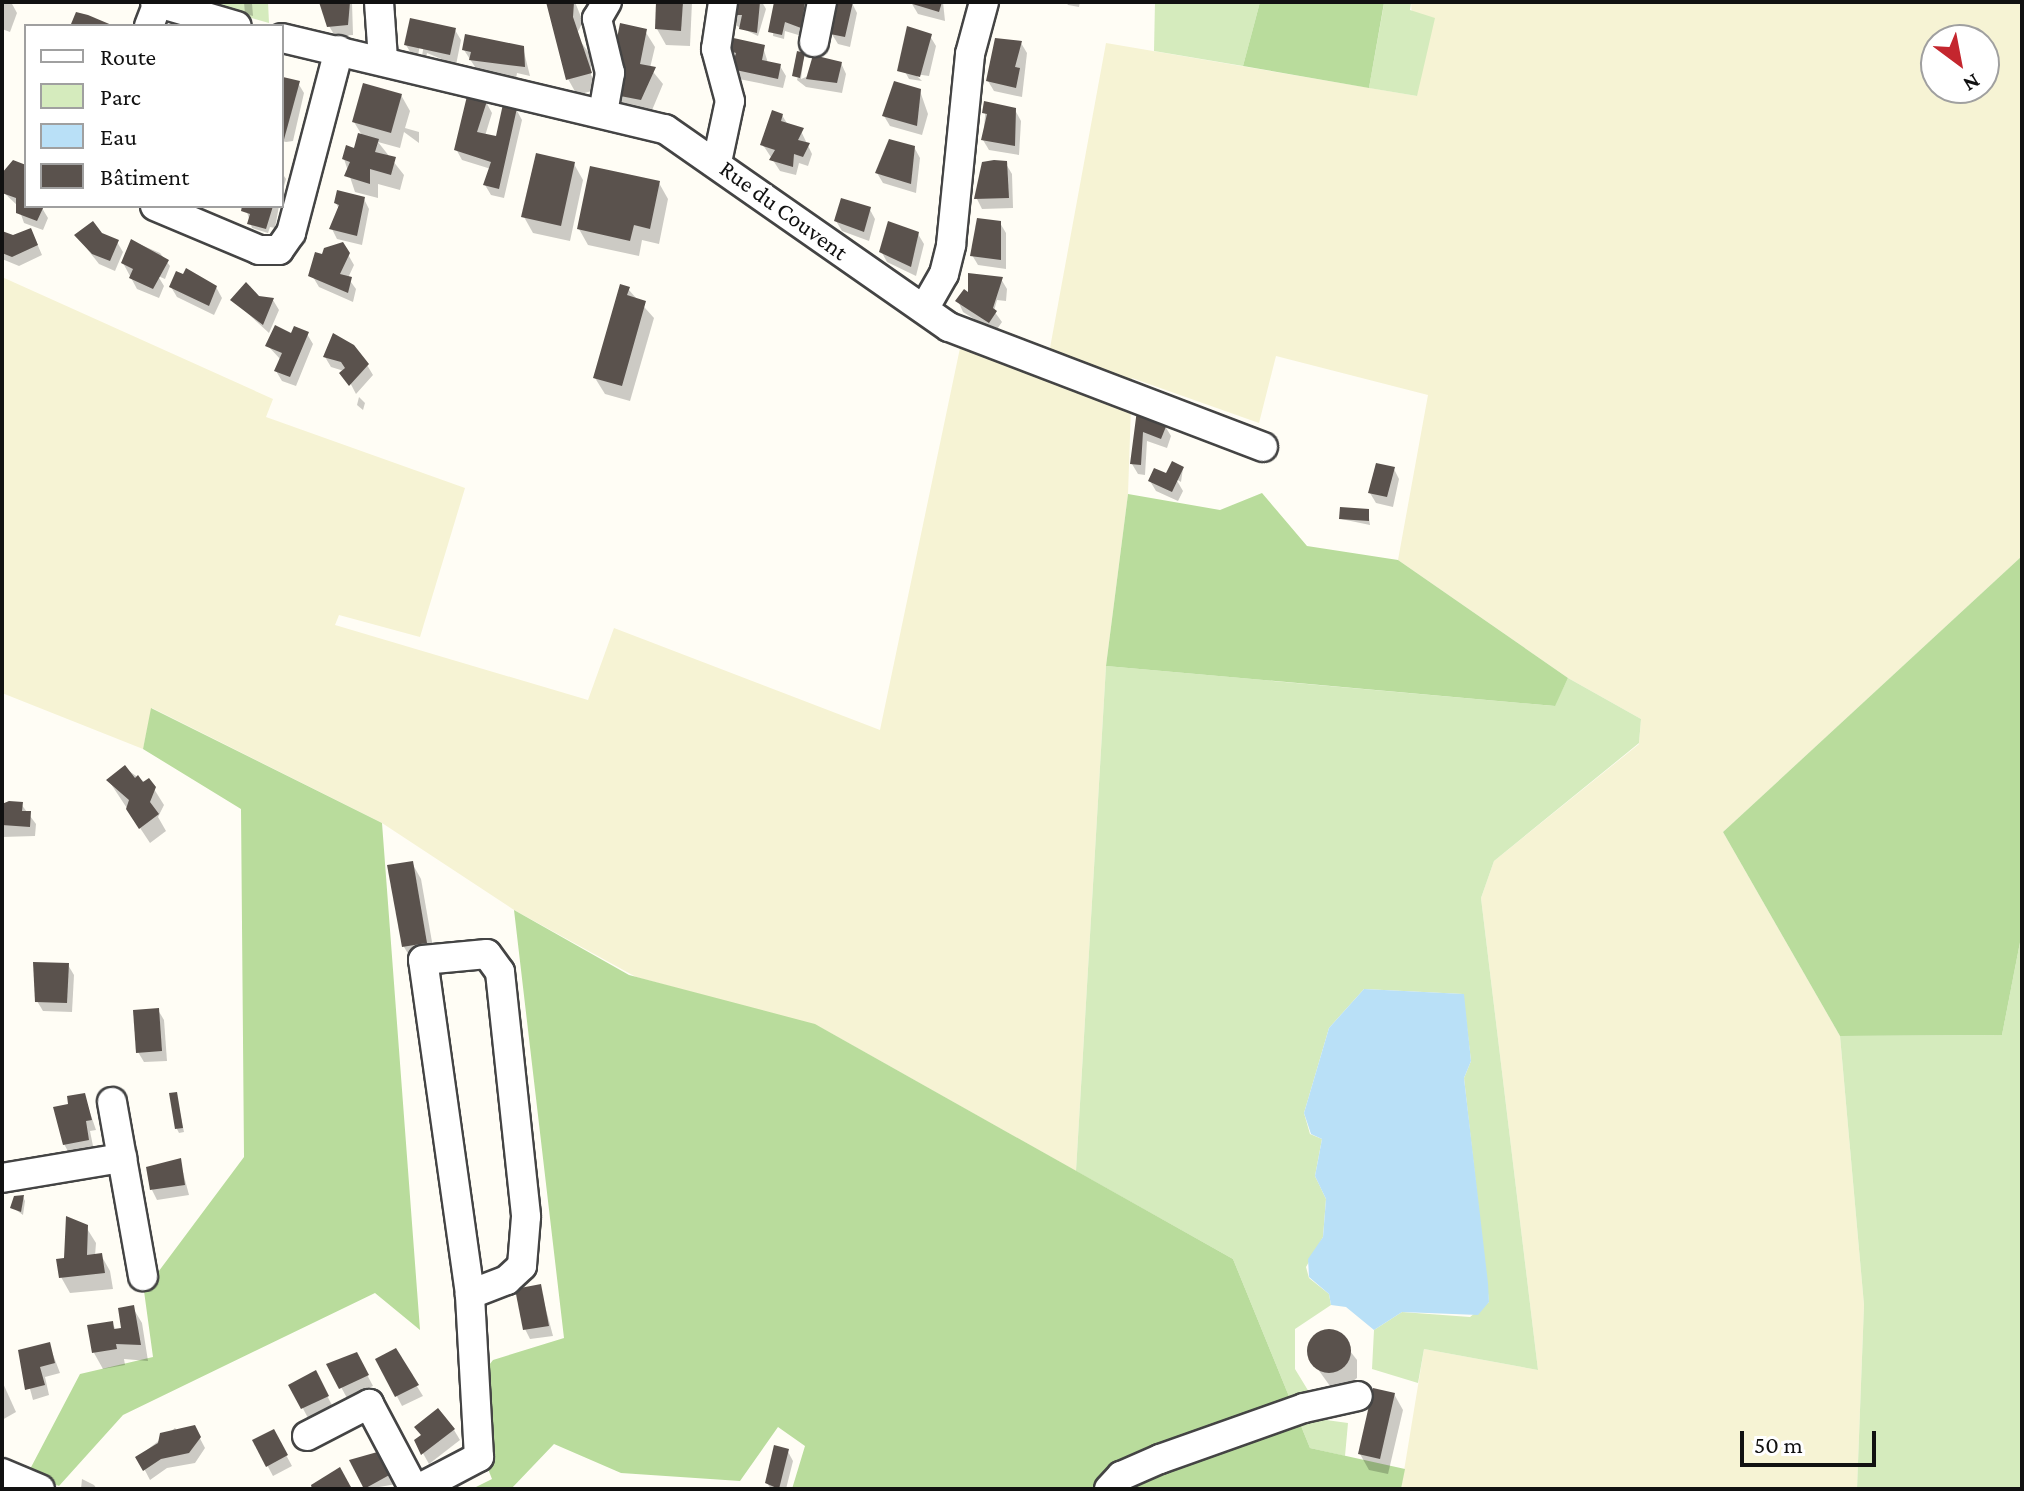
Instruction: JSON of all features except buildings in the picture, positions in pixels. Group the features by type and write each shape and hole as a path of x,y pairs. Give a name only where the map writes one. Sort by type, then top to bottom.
{"street":[{"path":"150,24 157,2 230,24"},
{"path":"379,2 383,59"},
{"path":"603,113 610,73 597,19 607,2"},
{"path":"717,162 730,101 716,49 723,2"},
{"path":"814,42 822,2"},
{"path":"924,309 944,274 951,245 970,54 984,2"},
{"name":"Rue du Couvent","path":"284,38 383,59 665,129 717,162 924,309 984,344 1263,447"},
{"path":"160,208 259,250 279,250 291,233 339,50"},
{"path":"307,1436 369,1404 416,1489 479,1457 470,1294 423,960 487,954 500,972 526,1217 522,1266 507,1280 470,1294"},
{"path":"112,1102 143,1276"},
{"path":"2,1178 122,1158"},
{"path":"1109,1489 1121,1476 1160,1459 1304,1408 1358,1396"},
{"path":"2,1473 40,1489"}],"shaded area":[{"path":"1411,2 2022,2 2022,556 1723,832 1840,1036 1864,1305 1857,1489 1401,1489 1424,1349 1538,1370 1481,898 1494,861 1639,744 1641,719 1568,678 1398,560 1428,395 1276,356 1259,423 1132,378 1128,494 1106,666 1076,1171 820,1027 636,977 514,910 382,823 152,708 143,749 2,693 2,277 273,399 266,417 465,488 420,637 339,615 335,625 588,700 614,628 880,730 960,348 1050,348 1106,43 1417,96"}],"green space":[{"path":"196,2 268,2 269,23"},
{"path":"1155,2 1260,2 1243,66 1154,51"},
{"path":"1260,2 1384,3 1369,88 1243,66"},
{"path":"1379,2 1411,2 1410,10 1435,18 1417,96 1369,88 1384,4"},
{"path":"1262,493 1307,546 1398,560 1568,678 1555,706 1106,666 1128,494 1220,510"},
{"path":"2022,556 2022,932 2002,1035 1840,1036 1723,832"},
{"path":"1106,666 1554,706 1568,678 1641,719 1639,743 1494,861 1481,898 1538,1370 1424,1349 1418,1383 1372,1369 1374,1330 1402,1312 1470,1317 1489,1302 1464,1078 1471,1061 1463,994 1364,989 1329,1028 1304,1113 1310,1134 1322,1139 1315,1176 1326,1199 1323,1237 1306,1267 1309,1278 1329,1294 1331,1305 1295,1329 1295,1369 1326,1420 1348,1423 1345,1456 1310,1448 1233,1259 1076,1171"},
{"path":"151,708 382,823 420,1330 375,1293 123,1415 59,1486 28,1473 80,1374 153,1357 144,1291 244,1157 241,809 143,749"},
{"path":"514,910 629,975 815,1024 1233,1259 1310,1448 1405,1469 1401,1489 792,1489 805,1446 778,1427 740,1481 621,1473 554,1444 511,1489 472,1489 492,1479 461,1401 493,1360 564,1338"},
{"path":"2022,932 2022,1489 1857,1489 1864,1305 1840,1036 2002,1035"}],"water":[{"path":"1364,989 1464,994 1471,1061 1464,1078 1489,1302 1478,1315 1402,1312 1374,1330 1346,1307 1331,1305 1329,1294 1309,1277 1308,1259 1323,1237 1326,1199 1315,1176 1322,1139 1311,1134 1304,1113 1329,1028"}]}
